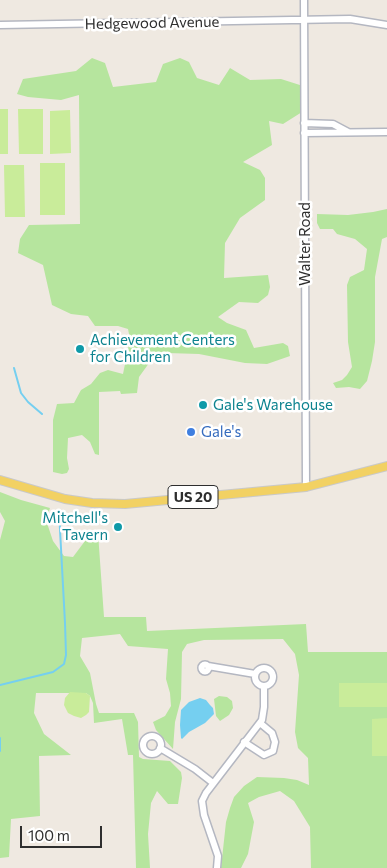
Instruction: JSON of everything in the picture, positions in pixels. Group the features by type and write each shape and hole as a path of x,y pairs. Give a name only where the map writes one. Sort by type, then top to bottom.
{"main road":[{"name":"US 20","path":"0,480 65,499 104,504 125,504 306,487 387,466"}],"street":[{"name":"Walter Road","path":"304,0 306,487"},
{"name":"Hedgewood Avenue","path":"0,25 350,19 387,25"},
{"path":"304,124 334,124 349,132"},
{"path":"304,133 387,132"},
{"path":"208,666 255,674"},
{"path":"260,668 264,668 270,670 274,679 270,685 264,687 258,685 255,680 255,674 260,668"},
{"path":"217,868 218,856 204,815 202,801 213,783 260,723 263,713 264,687"},
{"path":"244,742 264,755 273,751 275,745 272,733 260,723"},
{"path":"160,748 213,783"}],"green space":[{"path":"92,58 105,63 113,87 156,82 163,64 180,58 189,62 197,78 219,85 230,68 250,80 281,79 303,86 302,112 283,124 269,121 272,145 243,162 260,170 265,178 265,200 240,218 225,243 224,278 268,275 270,287 268,295 258,303 239,302 218,317 227,323 246,330 254,348 283,343 288,346 290,356 267,364 245,363 199,354 167,353 152,359 139,377 137,393 121,394 120,391 99,392 99,455 95,454 90,442 82,435 68,438 67,458 69,469 67,473 62,474 53,472 53,420 57,404 74,403 81,390 91,384 100,373 108,370 123,374 130,339 128,329 118,326 95,326 88,316 71,314 52,305 43,265 18,253 20,239 29,225 80,224 79,95 61,100 17,94 23,79 76,71"},
{"path":"0,109 8,109 8,154 0,154"},
{"path":"18,109 43,109 43,154 19,154"},
{"path":"70,110 71,153 50,154 50,111"},
{"path":"40,163 65,163 65,215 40,215"},
{"path":"4,165 24,165 25,217 5,217"},
{"path":"387,209 387,237 382,239 375,277 375,342 367,381 360,389 349,387 336,388 333,383 342,380 352,367 348,342 347,285 350,277 364,270 367,249 355,239 337,234 333,229 320,229 317,223 317,214 348,215"},
{"path":"0,492 50,508 46,520 53,541 64,556 73,557 85,541 98,533 104,617 146,617 147,631 306,624 308,652 387,652 387,868 311,868 310,827 294,801 280,791 259,797 248,803 254,822 248,854 241,868 221,868 226,822 234,797 244,786 257,777 297,780 309,785 308,758 298,748 295,732 299,675 295,654 283,639 204,640 187,644 182,652 181,699 175,722 173,749 156,730 153,722 165,716 171,706 166,679 168,649 128,646 120,634 82,638 80,656 90,673 99,713 134,713 138,722 139,757 170,761 181,772 182,778 178,804 168,804 157,791 151,803 148,834 150,868 136,868 133,755 128,755 122,719 94,723 93,703 90,696 86,693 36,693 34,713 44,734 71,755 39,756 40,816 11,819 9,857 0,858 0,540 5,521 0,512"},
{"path":"339,683 387,683 387,707 339,707"},
{"path":"70,692 86,693 90,696 89,712 81,718 68,713 64,705 65,698"},
{"path":"219,696 227,697 232,701 233,708 229,715 220,721 216,716 214,699"},
{"path":"387,718 387,756 372,756 372,719"}],"water":[{"path":"200,698 206,700 213,708 214,714 205,723 189,732 182,739 180,725 181,710 189,702"}],"waterway":[{"path":"14,368 21,393 42,414"},
{"path":"0,685 53,672 64,664 66,655 65,623 59,511"},
{"path":"0,738 0,751"}],"place":[{"name":"Achievement Centers for Children","path":"80,349"},
{"name":"Gale's Warehouse","path":"203,405"},
{"name":"Gale's","path":"191,432"},
{"name":"Mitchell's Tavern","path":"118,527"}]}
